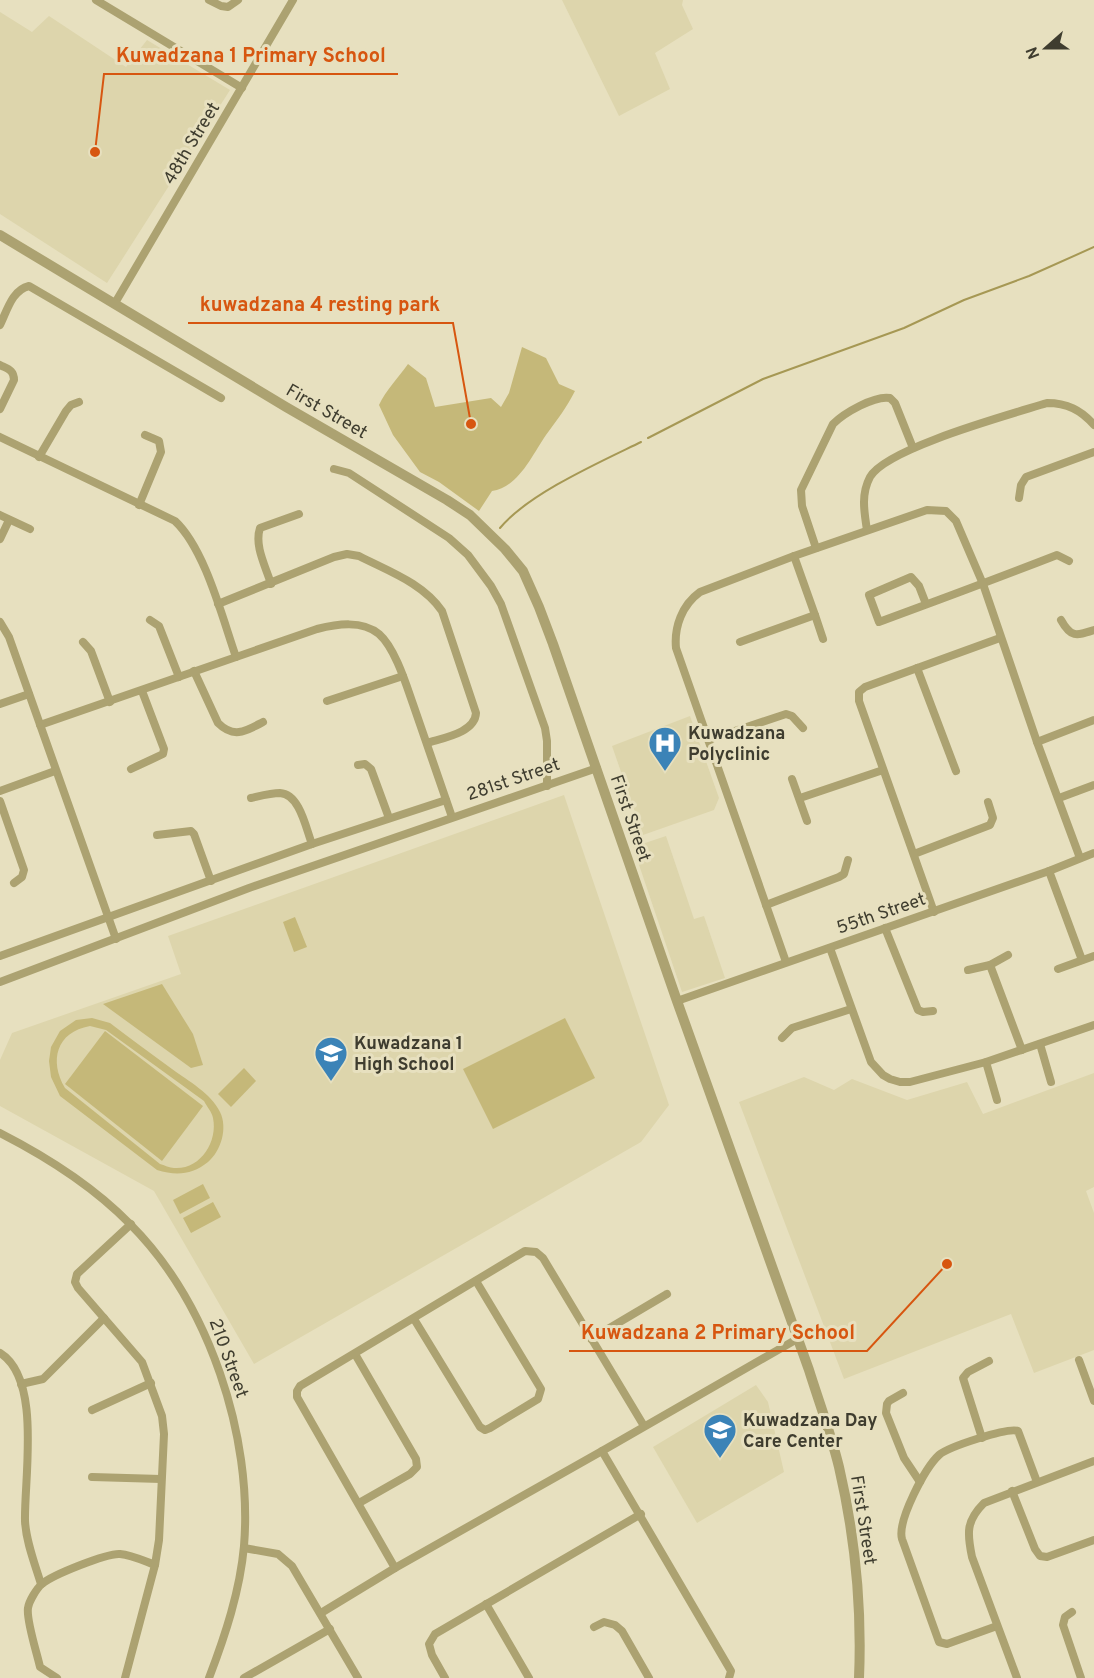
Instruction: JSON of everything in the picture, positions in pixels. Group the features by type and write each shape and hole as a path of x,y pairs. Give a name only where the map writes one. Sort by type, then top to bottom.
{"street":[{"path":"96,0 242,88"},
{"path":"209,0 228,7 238,0"},
{"name":"48th Street","path":"115,303 293,0"},
{"name":"First Street","path":"0,235 286,407 447,500 483,526 516,561 531,586 828,1428 839,1466 856,1571 860,1622 859,1678"},
{"path":"0,325 15,294 21,288 28,286 221,398"},
{"path":"0,365 12,371 14,380 0,409"},
{"path":"816,549 802,506 801,490 833,424 841,416 877,399 890,398 896,403 914,448"},
{"path":"39,457 66,411 71,405 79,402"},
{"path":"867,530 863,504 871,474 882,464 914,448 1047,403 1071,406 1086,416 1094,425"},
{"path":"139,505 161,452 159,441 145,435"},
{"path":"0,437 175,521 197,549 236,657"},
{"path":"1019,498 1021,485 1026,477 1094,452"},
{"path":"334,469 349,473 449,538 468,555 491,586 501,604 545,728 547,786"},
{"path":"786,962 676,648 675,638 682,613 692,598 700,592 867,530 927,510 946,511 956,521 983,584 1000,638 1080,858"},
{"path":"271,584 258,543 260,528 299,514"},
{"path":"0,516 30,529"},
{"path":"0,539 9,519"},
{"path":"218,604 334,556 347,554 358,556 424,591 442,611 476,718 468,728 427,743"},
{"path":"926,604 919,586 912,577 869,595 879,622 1058,555 1069,561"},
{"path":"794,556 822,639"},
{"path":"740,642 815,615"},
{"path":"150,620 159,626 179,677"},
{"path":"1061,620 1066,630 1072,634 1079,635 1094,630"},
{"path":"0,622 9,637 116,939"},
{"path":"40,725 330,626 358,625 379,634 387,643 403,676 452,817"},
{"path":"934,912 859,701 859,692 865,687 1000,638"},
{"path":"83,642 91,651 110,702"},
{"path":"917,668 956,771"},
{"path":"194,671 218,723 225,729 244,732 263,722"},
{"path":"327,701 403,676"},
{"path":"131,769 158,758 163,754 164,749 142,691"},
{"path":"0,704 29,694"},
{"path":"708,740 786,714 792,716 803,729"},
{"path":"1037,742 1094,720"},
{"path":"358,765 365,764 371,769 389,818"},
{"name":"281st Street","path":"0,982 249,888 597,768"},
{"path":"800,798 883,770"},
{"path":"0,792 55,771"},
{"path":"792,779 807,821"},
{"path":"1059,798 1094,785"},
{"path":"251,798 281,793 289,796 295,802 312,844"},
{"path":"0,956 312,844 446,800"},
{"path":"0,801 24,870 22,877 14,883"},
{"path":"914,854 990,825 993,818 988,802"},
{"path":"157,836 191,831 211,881"},
{"name":"55th Street","path":"677,1001 934,912 1094,853"},
{"path":"766,905 839,877 844,874 848,860"},
{"path":"1049,871 1082,960"},
{"path":"885,928 918,1010 933,1011"},
{"path":"830,948 871,1062 883,1075 895,1081 910,1082 986,1062 1094,1025"},
{"path":"968,970 990,965 1008,954"},
{"path":"1058,969 1094,956"},
{"path":"990,965 1022,1050"},
{"path":"782,1038 792,1028 851,1010"},
{"path":"1040,1044 1051,1082"},
{"path":"986,1062 998,1100"},
{"name":"210 Street","path":"0,1133 56,1164 131,1224 158,1257 193,1310 225,1387 236,1427 245,1486 244,1548 232,1612 209,1678"},
{"path":"125,1678 155,1565 159,1540 164,1434 162,1416 142,1362 75,1282 77,1274 131,1224"},
{"path":"395,1568 297,1397 297,1391 300,1386 525,1251 536,1252 543,1258 644,1426"},
{"path":"414,1319 480,1427 485,1430 490,1428 538,1399 541,1389 476,1281"},
{"path":"591,1339 667,1294"},
{"path":"21,1384 43,1379 104,1318"},
{"path":"321,1613 395,1568 797,1339"},
{"path":"0,1353 6,1356 15,1369 26,1398 29,1428 25,1524 41,1584"},
{"path":"355,1354 416,1459 417,1467 359,1503"},
{"path":"1079,1360 1094,1401"},
{"path":"982,1438 963,1378 968,1372 989,1361"},
{"path":"92,1410 151,1383"},
{"path":"903,1393 889,1401 886,1413 904,1458 921,1482"},
{"path":"997,1626 947,1644 936,1639 901,1533 902,1525 921,1482 940,1454 982,1438 1012,1430 1018,1431 1037,1482"},
{"path":"602,1451 731,1671 729,1678"},
{"path":"1017,1678 972,1557 968,1538 969,1526 974,1513 984,1503 1094,1461"},
{"path":"92,1477 162,1479"},
{"path":"1012,1491 1035,1549 1040,1556 1047,1557 1094,1540"},
{"path":"445,1678 432,1655 429,1644 435,1634 641,1514"},
{"path":"244,1548 278,1554 292,1566 358,1678"},
{"path":"57,1678 40,1667 31,1630 28,1608 41,1584 57,1575 108,1555 118,1554 155,1565"},
{"path":"486,1604 529,1678"},
{"path":"1072,1612 1065,1617 1063,1625 1081,1678"},
{"path":"594,1628 604,1623 615,1625 622,1631 649,1678"},
{"path":"244,1678 330,1629"}],"shaded area":[{"path":"562,0 683,0 682,5 693,29 655,53 670,89 619,116"},
{"path":"0,12 32,32 49,16 126,67 147,40 230,90 107,283 0,214"},
{"path":"522,347 546,358 559,384 575,391 524,469 510,483 492,491 479,511 439,482 420,472 393,435 379,405 408,364 426,378 435,407 491,398 501,407 509,393"},
{"name":"Kuwadzana Polyclinic","path":"690,716 719,798 714,810 643,835 612,746"},
{"name":"Kuwadzana 1 High School","path":"564,795 669,1105 641,1142 254,1364 154,1191 0,1106 0,1060 12,1033 181,974 168,936"},
{"path":"666,836 694,919 704,916 725,978 682,992 633,847"},
{"path":"295,917 307,947 294,952 283,922"},
{"path":"162,984 193,1034 203,1065 191,1068 103,1004"},
{"path":"92,1018 110,1023 211,1099 220,1112 223,1132 220,1146 208,1162 196,1170 184,1173 157,1170 60,1096 51,1077 49,1061 51,1047 60,1031 76,1020","holes":["90,1026 106,1030 204,1101 213,1118 213,1136 205,1153 192,1164 174,1168 160,1164 65,1088 57,1068 57,1058 63,1041 70,1034"]},
{"path":"565,1018 595,1078 493,1129 463,1069"},
{"path":"105,1031 203,1106 162,1161 65,1084"},
{"path":"244,1068 256,1081 231,1107 218,1094"},
{"path":"1094,1073 1094,1187 1086,1191 1094,1213 1094,1350 1034,1373 1011,1314 844,1379 739,1102 804,1077 834,1090 852,1079 907,1100 967,1082 983,1114"},
{"path":"203,1184 210,1198 180,1214 173,1200"},
{"path":"213,1202 221,1217 191,1233 183,1218"},
{"name":"Kuwadzana Day Care Center","path":"756,1385 768,1402 784,1472 697,1523 653,1447"}],"waterway":[{"path":"648,438 763,379 904,328 964,300 1029,276 1094,247"},
{"path":"500,528 512,515 546,491 641,442"}],"place":[{"name":"Kuwadzana 1 Primary School","path":"95,152"},
{"name":"kuwadzana 4 resting park","path":"471,424"},
{"name":"Kuwadzana Polyclinic","path":"665,772"},
{"name":"Kuwadzana 1 High School","path":"331,1082"},
{"name":"Kuwadzana 2 Primary School","path":"947,1264"},
{"name":"Kuwadzana Day Care Center","path":"720,1459"}]}
